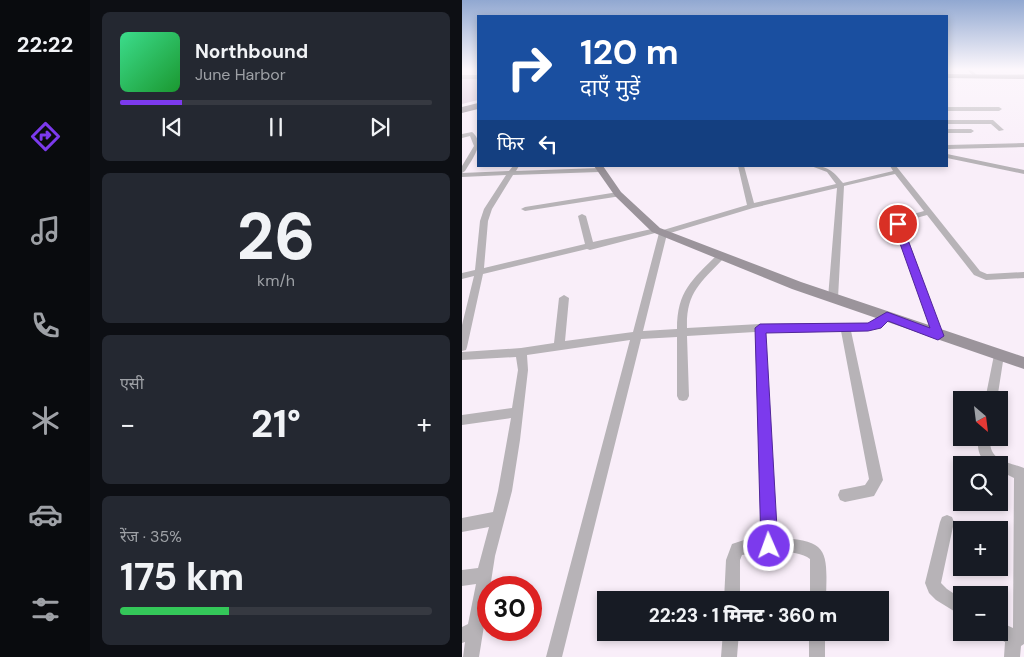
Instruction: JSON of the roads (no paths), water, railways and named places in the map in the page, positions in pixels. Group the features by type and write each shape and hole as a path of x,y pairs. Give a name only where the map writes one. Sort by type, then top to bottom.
{"main road":[{"path":"462,111 477,108"}],"street":[{"path":"948,109 1000,109"},
{"path":"948,122 993,122 1001,130"},
{"path":"948,131 971,131"},
{"path":"462,136 475,134 476,148 462,174"},
{"path":"948,147 1024,145"},
{"path":"948,156 1024,172"},
{"path":"741,167 751,206"},
{"path":"817,167 829,171 842,185 833,298"},
{"path":"462,174 514,170 599,168 618,194 660,231 720,257 833,298 938,336 1024,363"},
{"path":"462,276 660,231 751,206 842,185 895,169 977,273 986,277 1024,275"},
{"path":"462,347 479,273 484,221 488,209 514,170"},
{"path":"525,209 618,194"},
{"path":"929,212 899,221 898,224 938,336"},
{"path":"582,216 590,247"},
{"path":"554,657 637,335 660,231"},
{"path":"683,396 682,314 687,294 720,257"},
{"path":"559,347 564,298"},
{"path":"462,356 522,352 637,335 760,328 845,328 877,325 887,316"},
{"path":"760,328 769,546"},
{"path":"845,328 876,480 874,487 869,491 845,495"},
{"path":"471,657 468,632 505,491 518,412 523,370 522,352"},
{"path":"993,391 999,355"},
{"path":"462,420 518,412"},
{"path":"1008,469 1022,474 1020,638"},
{"path":"462,525 498,518"},
{"path":"947,522 933,584 936,591 953,602"},
{"path":"732,591 732,560 737,549 769,546 804,547 814,551 818,559 818,591"},
{"path":"462,578 484,575"},
{"path":"1008,633 1020,638"},
{"path":"1012,657 1012,643 1020,638"},
{"path":"729,657 730,641"},
{"path":"817,641 817,657"}]}
